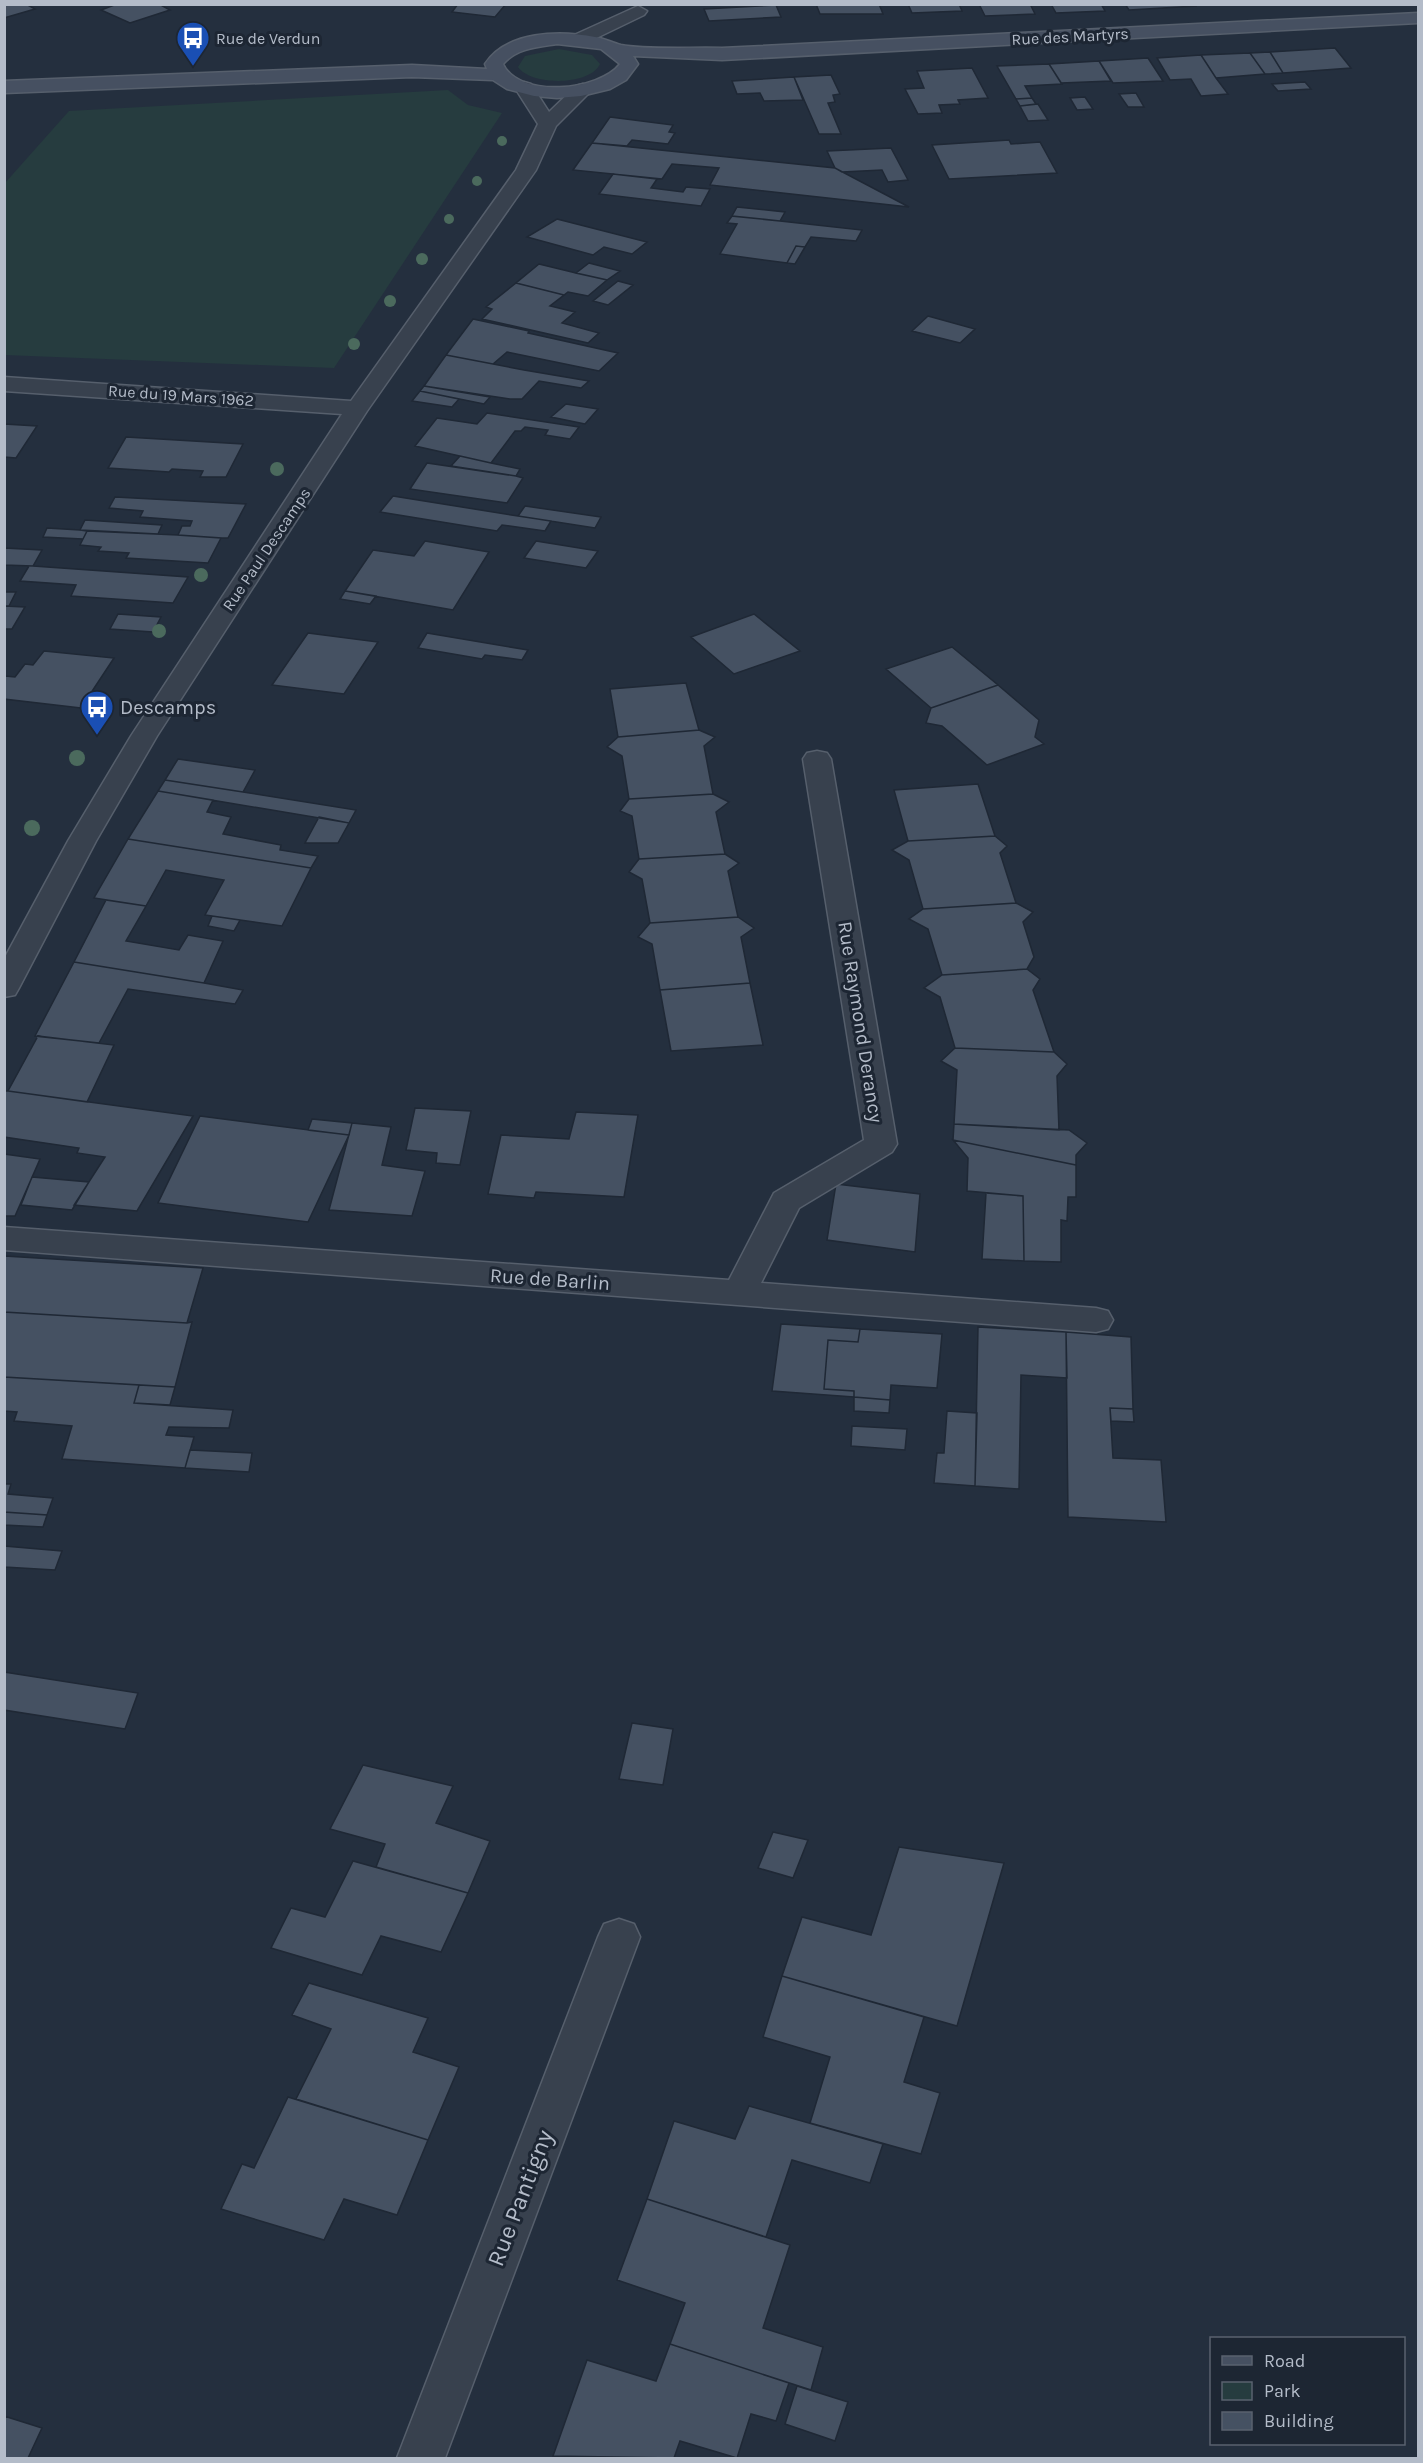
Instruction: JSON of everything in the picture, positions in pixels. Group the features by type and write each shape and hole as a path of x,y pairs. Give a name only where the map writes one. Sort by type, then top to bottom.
{"main road":[{"name":"Rue des Martyrs","path":"504,52 536,41 578,40 615,49 722,54 1419,18"},
{"path":"615,49 629,63 627,71"},
{"path":"412,71 504,52"},
{"path":"4,87 412,71 498,75 494,64 504,52"},
{"name":"Rue des Martyrs","path":"498,75 524,88 553,92 583,90 611,82 627,71 722,54"}],"street":[{"path":"578,40 640,8"},
{"path":"615,49 640,8"},
{"path":"524,88 548,124"},
{"name":"Rue Paul Descamps","path":"4,988 82,841 144,736 357,408 526,170 548,124 583,90"},
{"name":"Rue du 19 Mars 1962","path":"4,384 357,408"},
{"name":"Rue Raymond Derancy","path":"739,1293 786,1201 881,1144 817,759"},
{"name":"Rue de Barlin","path":"4,1238 1096,1320"},
{"name":"Rue Pantigny","path":"421,2458 619,1937"}],"green space":[{"path":"559,49 592,55 600,64 585,76 560,81 535,78 518,67 525,56"},
{"path":"448,90 468,105 502,113 334,368 5,355 5,183 69,111"}],"building":[{"path":"4,4 26,4 35,9 4,18"},
{"path":"117,4 159,4 170,10 130,23 101,10"},
{"path":"458,4 506,4 495,17 452,12"},
{"path":"816,4 879,4 883,14 820,14"},
{"path":"908,4 959,4 962,11 912,13"},
{"path":"979,4 1030,4 1035,14 985,16"},
{"path":"1051,4 1101,4 1105,11 1056,13"},
{"path":"1125,4 1195,4 1196,6 1129,10"},
{"path":"776,5 781,17 709,21 704,9"},
{"path":"1335,48 1351,68 1283,73 1270,52"},
{"path":"1270,52 1284,73 1265,74 1250,53"},
{"path":"1250,53 1265,74 1216,78 1201,55"},
{"path":"1201,55 1228,94 1201,96 1191,79 1170,80 1157,58"},
{"path":"1148,58 1163,81 1113,83 1099,61"},
{"path":"1099,61 1111,81 1061,83 1049,64"},
{"path":"1049,64 1062,84 1025,86 1032,98 1016,99 997,66"},
{"path":"972,68 988,98 958,100 960,104 939,105 942,113 918,114 905,89 924,88 917,71"},
{"path":"831,75 840,94 833,95 835,102 828,103 841,134 819,134 794,77"},
{"path":"794,77 803,100 764,101 760,93 737,94 732,81"},
{"path":"1305,82 1311,89 1278,91 1272,84"},
{"path":"1136,93 1144,107 1128,107 1119,94"},
{"path":"1085,97 1093,109 1077,110 1070,98"},
{"path":"1032,98 1036,104 1020,106 1016,99"},
{"path":"1038,104 1048,120 1028,121 1020,106"},
{"path":"610,117 673,125 669,132 675,133 668,144 632,140 627,146 592,143"},
{"path":"1009,140 1011,144 1040,142 1057,173 949,179 932,145"},
{"path":"592,143 835,168 909,207 710,185 719,168 672,164 662,179 573,170"},
{"path":"891,148 908,180 888,182 882,170 842,172 835,168 827,151"},
{"path":"613,174 657,179 651,188 683,192 686,187 710,189 701,206 599,194"},
{"path":"737,207 785,212 780,221 732,216"},
{"path":"732,216 862,230 856,241 811,237 805,247 796,246 787,263 720,254 737,224 727,223"},
{"path":"557,219 647,242 632,254 604,247 593,255 527,237"},
{"path":"796,246 805,247 795,264 787,263"},
{"path":"589,263 620,271 607,280 576,273"},
{"path":"539,264 607,280 588,296 568,292 564,295 516,283"},
{"path":"618,281 633,285 608,305 593,301"},
{"path":"516,283 564,295 550,306 575,312 562,323 599,333 588,343 482,319 492,309 486,307"},
{"path":"928,316 975,329 960,343 912,331"},
{"path":"473,319 618,353 599,371 507,352 493,364 446,355"},
{"path":"446,355 589,381 581,388 539,381 522,399 424,386"},
{"path":"424,386 490,397 484,404 420,391"},
{"path":"420,391 459,399 452,407 412,401"},
{"path":"566,404 598,409 585,424 551,417"},
{"path":"487,413 579,427 570,439 545,435 548,430 525,427 521,431 515,431 491,463 415,446 437,418 477,424"},
{"path":"4,424 37,426 16,458 4,457"},
{"path":"126,437 243,444 226,477 200,477 203,471 172,469 169,472 108,468"},
{"path":"460,456 520,469 516,476 451,466"},
{"path":"427,463 523,478 507,503 410,489"},
{"path":"393,496 551,521 545,531 502,525 497,531 380,512"},
{"path":"115,497 246,504 228,538 221,538 178,535 182,526 190,526 192,521 140,517 143,511 109,508"},
{"path":"525,506 601,517 595,528 518,516"},
{"path":"85,520 162,525 158,534 80,530"},
{"path":"47,528 87,531 83,539 43,537"},
{"path":"87,531 221,538 208,563 126,558 129,553 98,551 101,547 80,545"},
{"path":"425,541 489,552 453,610 345,591 373,550 414,556"},
{"path":"536,541 598,551 586,568 524,558"},
{"path":"4,548 42,550 33,566 4,565"},
{"path":"29,566 188,577 173,603 71,596 76,585 20,581"},
{"path":"345,591 376,596 370,604 340,599"},
{"path":"4,592 16,592 9,606 4,606"},
{"path":"4,606 25,607 12,629 4,629"},
{"path":"118,614 161,617 153,632 110,629"},
{"path":"754,614 800,651 734,674 691,637"},
{"path":"308,633 378,642 344,694 272,685"},
{"path":"427,633 528,650 522,660 485,655 482,659 418,648"},
{"path":"952,647 998,685 931,708 886,669"},
{"path":"44,651 114,658 81,708 4,699 5,676 15,677 25,664 33,665"},
{"path":"686,683 699,730 618,737 610,689"},
{"path":"998,685 1039,720 1035,737 1044,744 987,765 942,726 926,723 931,708"},
{"path":"699,730 715,737 704,746 713,794 629,799 622,756 607,747 618,737"},
{"path":"178,759 255,770 243,792 165,780"},
{"path":"165,780 356,810 349,823 158,791"},
{"path":"978,784 995,836 908,841 894,790"},
{"path":"158,791 213,800 207,812 231,817 223,834 281,845 280,850 318,856 311,868 128,839"},
{"path":"713,794 729,802 716,812 725,854 639,859 632,816 620,811 629,799"},
{"path":"319,817 349,823 338,843 305,843"},
{"path":"995,836 1007,846 1000,853 1016,903 923,909 909,860 892,850 908,841"},
{"path":"128,839 311,868 282,926 205,915 224,880 166,870 146,906 94,898"},
{"path":"725,854 739,863 728,871 738,917 650,923 642,879 629,872 639,859"},
{"path":"106,900 146,906 126,941 179,950 188,935 223,941 204,983 74,962"},
{"path":"1016,903 1033,912 1023,922 1034,957 1027,969 942,975 928,929 909,919 923,909"},
{"path":"212,916 240,920 234,931 208,926"},
{"path":"738,917 754,928 741,937 750,983 660,990 652,944 638,937 650,923"},
{"path":"74,962 243,990 235,1004 128,989 99,1043 35,1036"},
{"path":"1027,969 1040,979 1033,990 1054,1052 955,1048 940,997 924,988 942,975"},
{"path":"750,983 763,1045 671,1051 660,990"},
{"path":"38,1036 114,1045 87,1102 8,1091"},
{"path":"955,1048 1054,1052 1067,1064 1057,1076 1059,1130 954,1124 957,1070 941,1061"},
{"path":"4,1091 193,1116 137,1211 74,1205 105,1157 77,1153 79,1148 4,1137"},
{"path":"415,1108 471,1111 460,1165 436,1163 437,1153 406,1150"},
{"path":"576,1112 638,1115 624,1197 536,1192 534,1198 488,1194 501,1135 569,1139"},
{"path":"200,1116 349,1135 308,1222 158,1203"},
{"path":"312,1119 352,1123 349,1135 308,1130"},
{"path":"352,1123 391,1127 382,1165 425,1171 412,1216 329,1210"},
{"path":"954,1124 1069,1130 1087,1143 1076,1155 1076,1165 953,1140"},
{"path":"953,1140 1076,1165 1076,1197 1068,1197 1067,1221 1061,1220 1061,1262 1024,1261 1023,1196 967,1191 968,1158"},
{"path":"4,1154 40,1159 15,1216 4,1216"},
{"path":"32,1177 89,1182 72,1210 21,1205"},
{"path":"836,1184 920,1194 915,1252 827,1240"},
{"path":"986,1193 1023,1196 1024,1261 982,1259"},
{"path":"4,1256 203,1268 187,1323 4,1312"},
{"path":"4,1312 192,1322 175,1387 4,1377"},
{"path":"781,1324 860,1329 858,1342 828,1340 824,1389 854,1391 854,1397 772,1391"},
{"path":"978,1327 1066,1332 1067,1378 1021,1375 1019,1489 975,1486"},
{"path":"860,1329 942,1334 937,1388 891,1385 890,1400 854,1397 854,1391 824,1389 828,1340 858,1342"},
{"path":"1066,1332 1131,1337 1133,1409 1110,1408 1113,1458 1161,1460 1166,1522 1068,1517"},
{"path":"4,1377 139,1385 134,1403 233,1410 229,1428 169,1427 166,1435 194,1437 185,1468 62,1459 72,1426 14,1421 17,1412 4,1411"},
{"path":"139,1385 175,1387 170,1405 134,1403"},
{"path":"854,1397 890,1400 889,1413 854,1411"},
{"path":"1110,1408 1133,1409 1134,1422 1111,1421"},
{"path":"947,1411 977,1413 975,1486 934,1483 937,1453 944,1453"},
{"path":"852,1426 907,1429 905,1450 851,1446"},
{"path":"190,1450 252,1453 249,1472 185,1468"},
{"path":"4,1484 11,1484 8,1494 53,1498 47,1515 4,1512"},
{"path":"4,1512 47,1515 43,1527 4,1525"},
{"path":"4,1546 62,1551 55,1570 4,1567"},
{"path":"4,1672 138,1693 125,1729 4,1710"},
{"path":"632,1723 673,1729 663,1785 619,1779"},
{"path":"363,1765 453,1786 436,1823 490,1841 468,1893 376,1867 385,1844 330,1829"},
{"path":"773,1832 808,1840 793,1878 758,1868"},
{"path":"899,1847 1004,1863 957,2026 782,1976 802,1917 871,1935"},
{"path":"353,1861 468,1893 441,1952 381,1936 362,1975 271,1948 291,1908 325,1917"},
{"path":"782,1976 924,2017 904,2082 940,2093 921,2154 810,2123 830,2057 763,2037"},
{"path":"309,1983 428,2018 413,2052 459,2067 428,2140 296,2099 331,2029 292,2015"},
{"path":"288,2097 428,2140 397,2215 344,2199 324,2240 221,2209 242,2164 254,2168"},
{"path":"749,2106 883,2144 870,2183 792,2160 766,2237 647,2199 674,2121 735,2139"},
{"path":"647,2199 790,2245 763,2328 823,2347 811,2390 670,2344 685,2303 617,2280"},
{"path":"670,2344 789,2383 776,2421 751,2414 737,2458 680,2441 674,2458 553,2456 587,2360 656,2381"},
{"path":"797,2386 848,2402 835,2441 785,2424"},
{"path":"4,2416 42,2428 28,2458 4,2458"}],"place":[{"name":"Rue de Verdun","path":"193,67"},
{"name":"Descamps","path":"97,736"}]}
